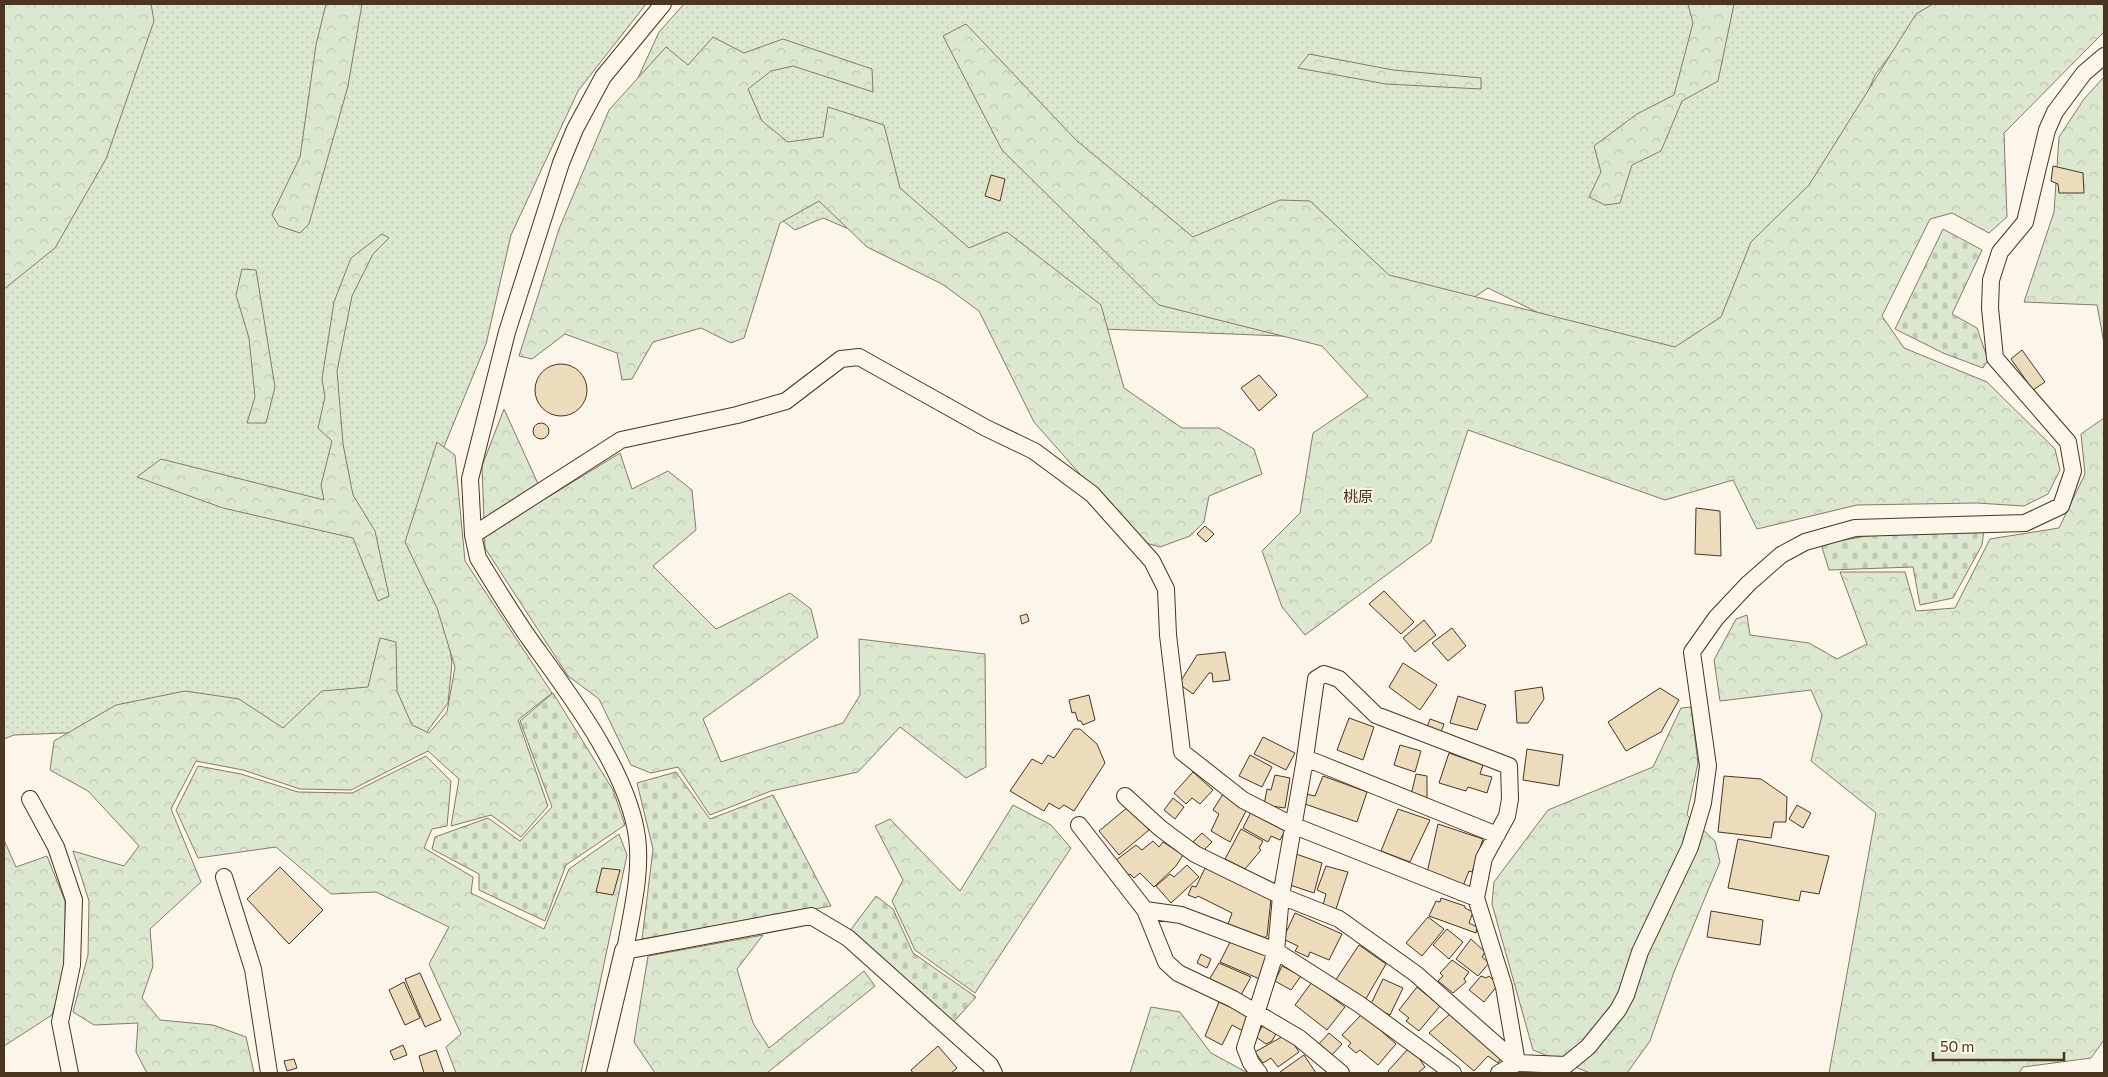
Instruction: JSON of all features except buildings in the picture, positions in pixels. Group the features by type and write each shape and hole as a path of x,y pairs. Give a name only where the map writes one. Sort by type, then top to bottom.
{"street":[{"path":"596,1073 625,951 638,863 637,838 632,810 621,782 602,748 478,558 473,535 470,479 507,332 561,163 575,129 603,77 663,4"},
{"path":"1125,796 1160,828 1196,854 1281,896 1339,919 1416,974 1517,1063 1570,1069 1622,1002 1640,952 1690,847 1703,802 1708,766 1692,652 1716,618 1748,584 1781,554 1805,542 1855,528 2025,523 2061,506 2074,471 2068,442 1995,358 1990,308 1991,280 2000,252 2025,222 2047,130 2055,112 2084,74 2104,56"},
{"path":"473,535 621,440 737,415 786,401 841,359 859,357 986,428 1034,451 1092,494 1152,561 1166,589 1168,635 1182,752 1243,800 1292,825 1476,898"},
{"path":"1259,1073 1251,1063 1245,1048 1258,1013 1276,952 1281,896 1304,765 1316,679 1324,674 1339,679 1376,715 1509,766 1510,799 1507,816 1484,858 1476,898 1504,986 1517,1063"},
{"path":"1304,765 1313,761 1497,835"},
{"path":"30,799 56,847 74,900 72,965 60,1022 70,1073"},
{"path":"1079,825 1145,910 1166,962 1178,973 1233,999 1299,1038 1341,1073"},
{"path":"224,877 253,968 269,1073"},
{"path":"1145,910 1181,915 1276,952 1359,1004 1453,1073"},
{"path":"625,951 811,916 848,938 990,1066 994,1073"},
{"path":"1499,1073 1517,1063"}],"green space":[{"path":"4,4 646,4 578,91 511,235 486,344 439,459 444,609 452,663 448,703 419,743 114,731 14,735 4,739"},
{"path":"4,4 151,4 154,21 106,159 55,248 4,289"},
{"path":"326,4 362,4 348,86 309,224 300,233 279,226 272,215 300,157 316,45"},
{"path":"684,4 1966,4 1906,35 1875,75 1843,152 1704,361 1628,357 1488,288 1408,341 1104,329 884,244 823,218 795,230 627,102 659,32"},
{"path":"1688,4 1734,4 1718,81 1682,101 1661,151 1632,165 1620,203 1605,205 1589,197 1601,172 1594,146 1637,114 1674,95 1693,23"},
{"path":"1933,4 2104,4 2104,32 2004,133 2007,217 1989,233 1952,213 1930,219 1882,316 1904,348 1987,382 2055,449 2060,470 2048,494 2024,506 1977,503 1857,505 1757,529 1733,480 1665,500 1468,430 1431,542 1305,635 1282,607 1262,551 1300,513 1313,433 1368,396 1322,346 1159,305 1002,150 943,36 966,24 1076,140 1193,237 1280,200 1310,201 1389,275 1675,347 1721,317 1751,242 1809,185 1916,14"},
{"path":"713,37 744,53 783,39 872,69 873,92 793,66 771,71 748,89 762,121 788,142 823,137 828,107 884,125 900,188 969,248 1007,232 1101,305 1124,388 1182,428 1219,428 1254,449 1262,474 1209,496 1204,522 1190,536 1160,547 1139,541 1034,422 979,311 942,284 867,247 819,201 780,223 744,338 731,343 701,328 653,342 632,379 622,380 617,353 565,334 532,359 519,356 559,229 609,110 666,47 688,65"},
{"path":"1309,54 1393,70 1481,78 1481,89 1386,84 1298,68"},
{"path":"2104,77 2104,343 2097,305 2024,302 2054,212 2059,137 2084,99"},
{"path":"1943,229 1982,250 1952,314 1977,328 1988,360 1983,368 1943,353 1895,329"},
{"path":"382,234 389,238 373,254 352,296 337,371 343,444 353,495 375,531 389,596 378,601 353,538 223,508 137,477 161,459 324,500 321,485 332,441 318,428 325,397 322,379 334,302 351,258"},
{"path":"242,269 256,270 275,387 266,423 247,423 255,397 249,338 236,295"},
{"path":"504,409 545,499 620,453 632,489 668,471 692,490 696,530 653,566 716,629 790,593 811,609 818,637 703,719 721,762 843,723 860,695 859,639 985,654 986,767 966,778 900,727 858,772 771,791 710,815 678,767 651,773 631,765 599,699 568,676 485,548 482,466"},
{"path":"2104,418 2104,1040 2091,1058 2023,1067 2019,1073 1829,1073 1876,813 1811,761 1822,715 1811,690 1720,701 1714,660 1736,619 1747,615 1750,635 1809,643 1837,659 1867,644 1840,572 1905,572 1916,611 1955,608 1990,539 2059,528 2085,474 2081,434"},
{"path":"437,442 455,455 465,561 552,693 518,720 548,806 521,837 491,815 451,826 459,779 428,751 351,790 300,789 243,770 196,761 171,809 201,882 150,929 153,966 142,998 160,1020 213,1025 246,1037 254,1073 147,1073 136,1052 138,1023 94,1025 73,1012 88,955 89,901 73,851 124,866 139,846 88,791 50,770 54,741 116,705 185,691 239,699 283,728 322,691 368,687 380,638 396,642 397,691 412,725 429,733 447,712 455,667 437,608 405,542"},
{"path":"1984,530 1982,545 1953,598 1920,605 1913,567 1829,570 1821,544 1867,536"},
{"path":"553,693 613,790 625,825 566,865 545,921 479,890 479,874 432,849 435,837 488,818 520,841 552,807 520,721"},
{"path":"1691,707 1698,763 1687,815 1715,841 1720,862 1674,972 1650,1041 1627,1073 1590,1073 1533,1050 1492,904 1494,882 1548,810 1653,767 1681,708"},
{"path":"426,756 451,781 447,826 432,829 424,848 473,877 471,893 544,929 569,869 619,834 627,855 581,1073 456,1073 446,1047 461,1034 429,964 449,927 376,892 331,894 276,847 198,858 176,810 198,766 241,774 298,792 352,793"},
{"path":"676,772 710,819 773,795 831,906 642,939 653,849 637,783"},
{"path":"1013,805 1051,825 1071,848 975,993 915,950 892,901 903,880 875,826 890,819 960,891"},
{"path":"4,840 16,867 47,856 65,901 66,969 52,1015 4,1046"},
{"path":"876,896 893,909 913,953 976,997 951,1025 849,932"},
{"path":"763,935 737,969 753,1023 769,1048 864,971 875,986 767,1073 655,1073 634,1042 648,956"},
{"path":"1151,1007 1180,1012 1211,1053 1248,1073 1130,1073"}],"district":[{"name":"桃原","path":"1358,496"}]}
